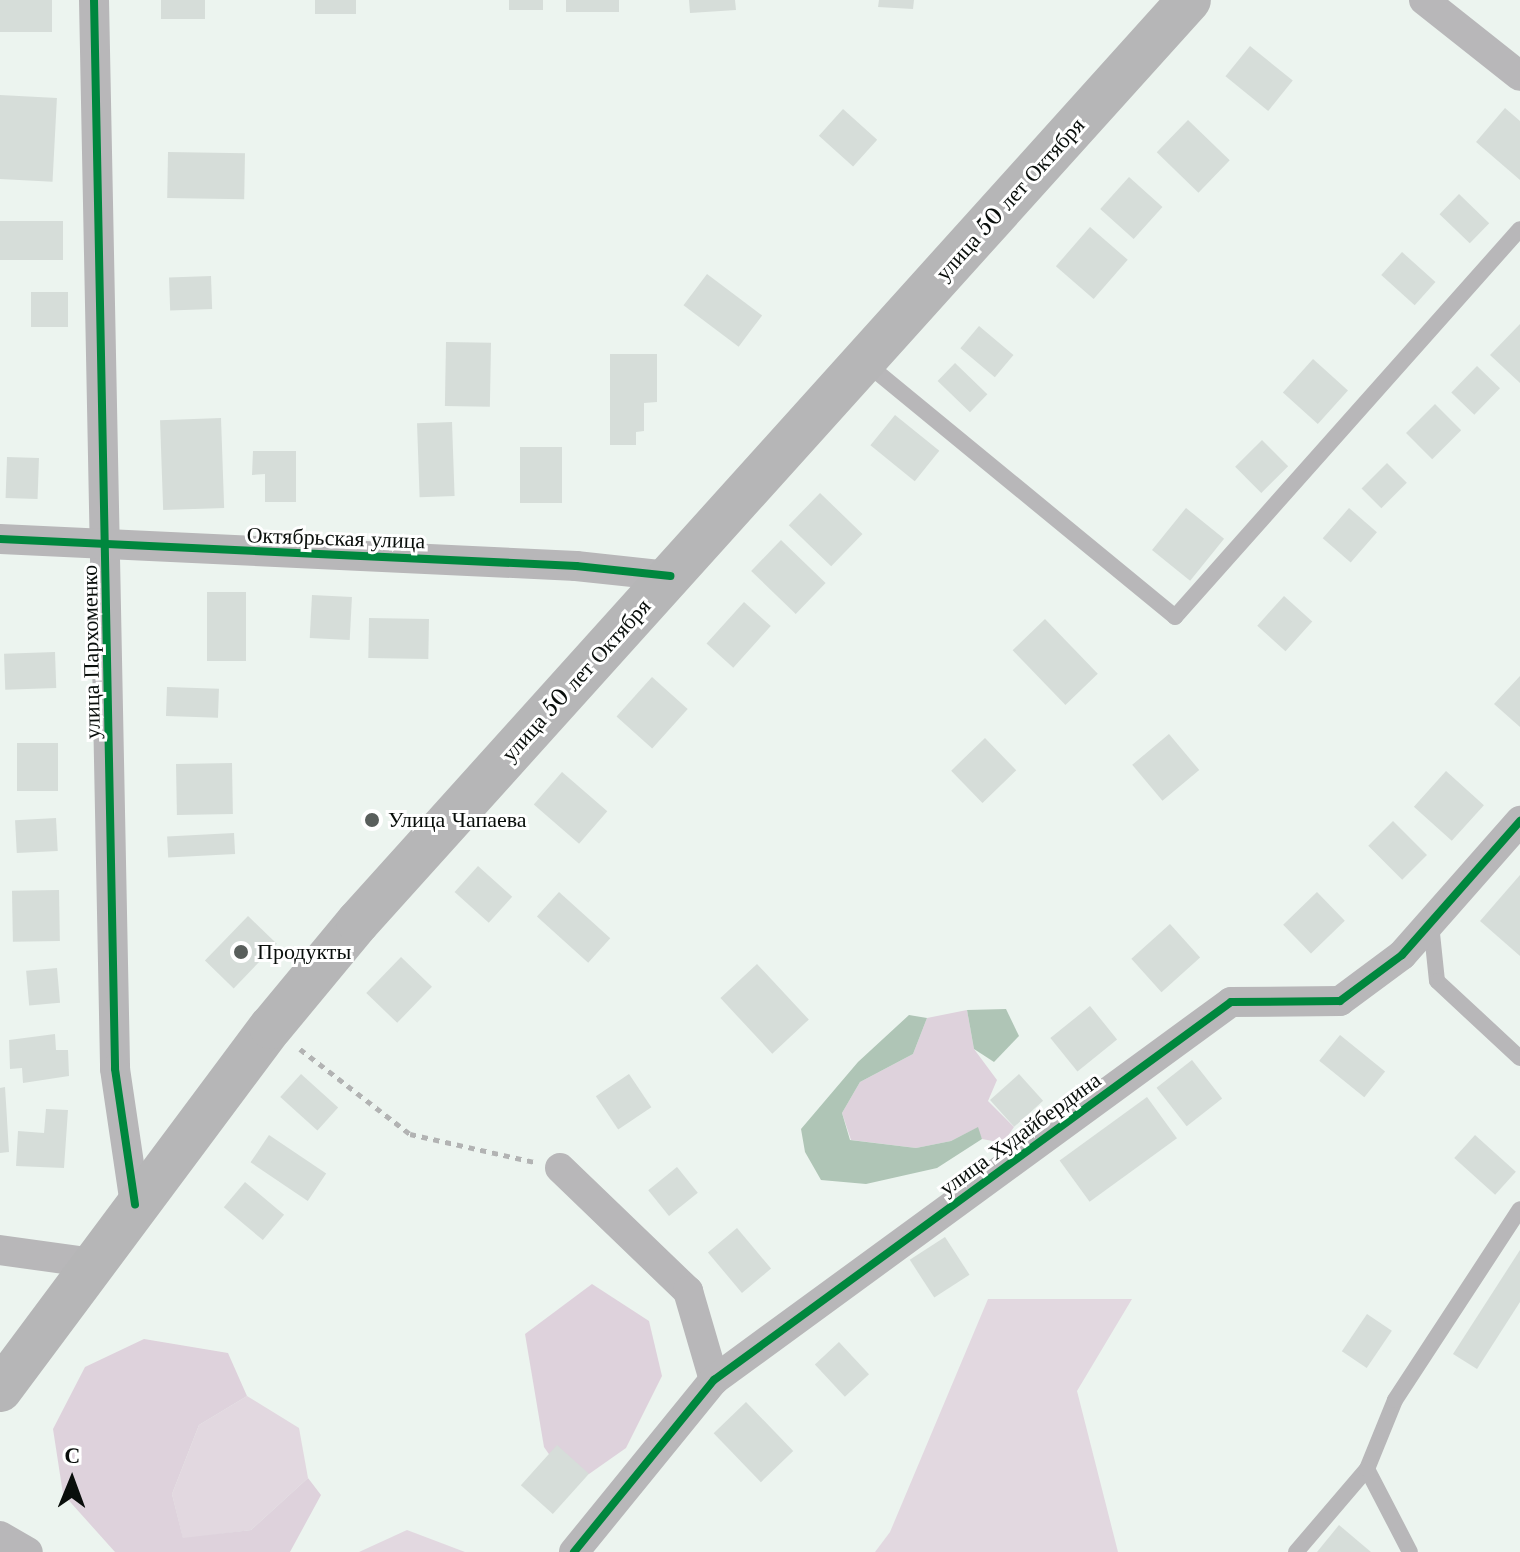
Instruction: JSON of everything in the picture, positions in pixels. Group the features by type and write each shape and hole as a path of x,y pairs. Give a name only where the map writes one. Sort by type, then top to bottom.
{"main road":[{"name":"улица 50 лет Октября","path":"0,1390 135,1205 271,1027 414,858 1189,0"}],"street":[{"name":"улица Пархоменко","path":"94,0 115,1069 135,1205"},
{"path":"1424,0 1520,76"},
{"name":"Октябрьская улица","path":"0,539 52,538 107,546 576,566 670,576"},
{"name":"улица Худайбердина","path":"574,1552 714,1380 1231,1002 1340,1001 1402,955 1520,821"},
{"path":"560,1168 688,1291 714,1380"},
{"path":"0,1250 92,1263"},
{"path":"0,1536 28,1552"}],"lane":[{"path":"865,362 1175,617 1520,229"},
{"path":"1430,922 1437,981 1520,1058"},
{"path":"1296,1552 1367,1469 1395,1400 1520,1209"},
{"path":"1367,1469 1410,1552"}],"path":[{"path":"271,1027 410,1134 560,1168"}],"shaded area":[{"path":"1006,1009 1019,1036 994,1062 974,1049 967,1010"},
{"path":"967,1010 974,1049 997,1080 988,1101 1014,1127 1003,1143 982,1139 977,1128 951,1141 916,1148 851,1140 842,1113 860,1082 913,1054 927,1018"},
{"path":"909,1015 927,1018 913,1054 860,1082 842,1113 850,1140 916,1148 951,1141 978,1127 982,1139 937,1168 866,1184 821,1180 805,1152 801,1129 858,1062"},
{"path":"592,1284 649,1321 662,1376 626,1448 589,1474 564,1476 544,1447 525,1334"},
{"path":"988,1299 1132,1299 1077,1391 1118,1552 875,1552 890,1532"},
{"path":"144,1339 228,1353 247,1396 199,1425 172,1494 183,1538 251,1530 308,1478 321,1495 290,1552 115,1552 63,1494 53,1429 85,1367"},
{"path":"247,1396 299,1428 308,1478 251,1530 183,1539 172,1494 199,1425"},
{"path":"407,1530 465,1552 359,1552"}],"building":[{"path":"0,0 52,0 52,32 0,32"},
{"path":"161,0 205,0 205,19 161,19"},
{"path":"315,0 356,0 356,14 315,14"},
{"path":"509,0 543,0 543,10 509,10"},
{"path":"566,0 619,0 619,12 566,12"},
{"path":"689,0 735,0 736,10 690,13"},
{"path":"879,0 914,0 913,9 878,7"},
{"path":"1250,46 1293,81 1268,111 1225,76"},
{"path":"0,95 57,98 53,182 0,179"},
{"path":"1505,108 1520,121 1520,180 1476,142"},
{"path":"843,109 877,140 853,167 819,136"},
{"path":"1188,120 1230,160 1198,193 1157,152"},
{"path":"168,152 245,153 244,199 167,198"},
{"path":"1129,177 1162,207 1134,239 1100,209"},
{"path":"1459,194 1489,223 1470,243 1440,214"},
{"path":"0,221 63,221 63,260 0,260"},
{"path":"1090,227 1128,260 1094,299 1056,266"},
{"path":"1402,252 1435,282 1415,305 1381,275"},
{"path":"707,274 762,316 739,347 684,305"},
{"path":"211,276 212,309 170,310 169,277"},
{"path":"31,292 68,292 68,327 31,327"},
{"path":"1520,324 1520,383 1490,355"},
{"path":"979,326 1013,355 995,377 960,348"},
{"path":"446,342 491,343 490,407 445,406"},
{"path":"610,354 657,354 657,402 644,403 644,431 636,432 636,445 610,445"},
{"path":"1313,359 1348,390 1318,424 1283,392"},
{"path":"955,363 987,394 970,412 938,381"},
{"path":"1477,366 1500,388 1474,415 1451,393"},
{"path":"1435,404 1461,430 1432,459 1406,433"},
{"path":"895,415 939,451 915,481 870,445"},
{"path":"221,418 224,508 163,510 160,420"},
{"path":"452,422 455,496 420,497 417,423"},
{"path":"1262,440 1288,466 1261,493 1235,467"},
{"path":"520,447 562,447 562,503 520,503"},
{"path":"253,451 296,451 296,502 265,502 265,474 252,475"},
{"path":"7,457 39,458 38,499 6,498"},
{"path":"1387,463 1407,483 1381,508 1362,488"},
{"path":"820,493 862,534 831,566 789,525"},
{"path":"1186,508 1224,539 1190,581 1152,550"},
{"path":"1349,508 1377,532 1351,562 1323,538"},
{"path":"781,540 826,583 796,614 751,571"},
{"path":"207,592 246,592 246,661 207,661"},
{"path":"312,595 352,597 350,640 310,638"},
{"path":"1284,596 1312,621 1285,651 1257,626"},
{"path":"744,602 771,626 733,668 707,644"},
{"path":"369,618 429,619 428,659 368,658"},
{"path":"1045,619 1098,674 1065,705 1013,650"},
{"path":"55,652 56,688 5,690 4,654"},
{"path":"1520,676 1520,727 1494,704"},
{"path":"652,677 688,709 652,749 617,716"},
{"path":"167,687 219,689 218,718 166,716"},
{"path":"1169,734 1199,770 1162,801 1132,765"},
{"path":"985,738 1016,770 982,803 951,771"},
{"path":"17,743 58,743 58,791 17,791"},
{"path":"232,763 233,814 177,815 176,764"},
{"path":"1446,771 1484,805 1452,841 1414,807"},
{"path":"562,772 607,811 579,844 534,804"},
{"path":"56,818 58,851 17,853 15,820"},
{"path":"1393,821 1427,855 1402,880 1368,846"},
{"path":"234,833 235,854 168,857 167,837"},
{"path":"478,866 512,897 489,923 455,892"},
{"path":"1520,875 1520,956 1480,921"},
{"path":"59,890 60,941 13,942 12,891"},
{"path":"559,892 610,938 588,963 537,917"},
{"path":"1317,892 1345,921 1311,953 1283,925"},
{"name":"Продукты","path":"248,916 277,944 234,988 205,961"},
{"path":"1170,924 1200,957 1161,992 1131,959"},
{"path":"401,957 432,987 397,1023 366,993"},
{"path":"757,964 809,1020 772,1054 720,998"},
{"path":"57,968 60,1003 29,1006 26,971"},
{"path":"1090,1006 1117,1039 1077,1072 1050,1038"},
{"path":"55,1034 56,1050 68,1050 69,1076 23,1083 22,1068 10,1069 9,1040"},
{"path":"1340,1035 1385,1072 1364,1097 1319,1061"},
{"path":"1192,1060 1222,1099 1187,1126 1157,1088"},
{"path":"301,1074 338,1107 317,1130 280,1097"},
{"path":"629,1074 651,1107 618,1130 596,1096"},
{"path":"1019,1074 1043,1101 1014,1127 990,1100"},
{"path":"5,1087 9,1152 0,1153 0,1088"},
{"path":"1147,1097 1177,1138 1090,1202 1060,1160"},
{"path":"46,1109 68,1110 64,1168 16,1166 18,1131 44,1133"},
{"path":"269,1135 326,1174 308,1201 251,1162"},
{"path":"1475,1135 1516,1172 1495,1195 1454,1158"},
{"path":"677,1167 698,1193 669,1216 648,1190"},
{"path":"245,1182 284,1215 263,1240 224,1207"},
{"path":"737,1228 771,1269 742,1293 708,1252"},
{"path":"945,1237 970,1275 934,1298 910,1260"},
{"path":"1520,1250 1520,1302 1477,1369 1453,1354"},
{"path":"1367,1314 1392,1331 1367,1368 1342,1351"},
{"path":"839,1342 869,1374 845,1397 815,1365"},
{"path":"746,1402 793,1451 761,1482 714,1433"},
{"path":"557,1445 589,1474 553,1514 521,1485"},
{"path":"1339,1525 1371,1552 1317,1552"}],"cycle path":[{"path":"94,0 115,1069 135,1205"},
{"path":"0,539 576,566 670,576"},
{"path":"574,1552 714,1380 1231,1002 1340,1001 1402,955 1520,821"}],"place":[{"name":"Улица Чапаева","path":"372,820"},
{"name":"Продукты","path":"241,952"}]}
